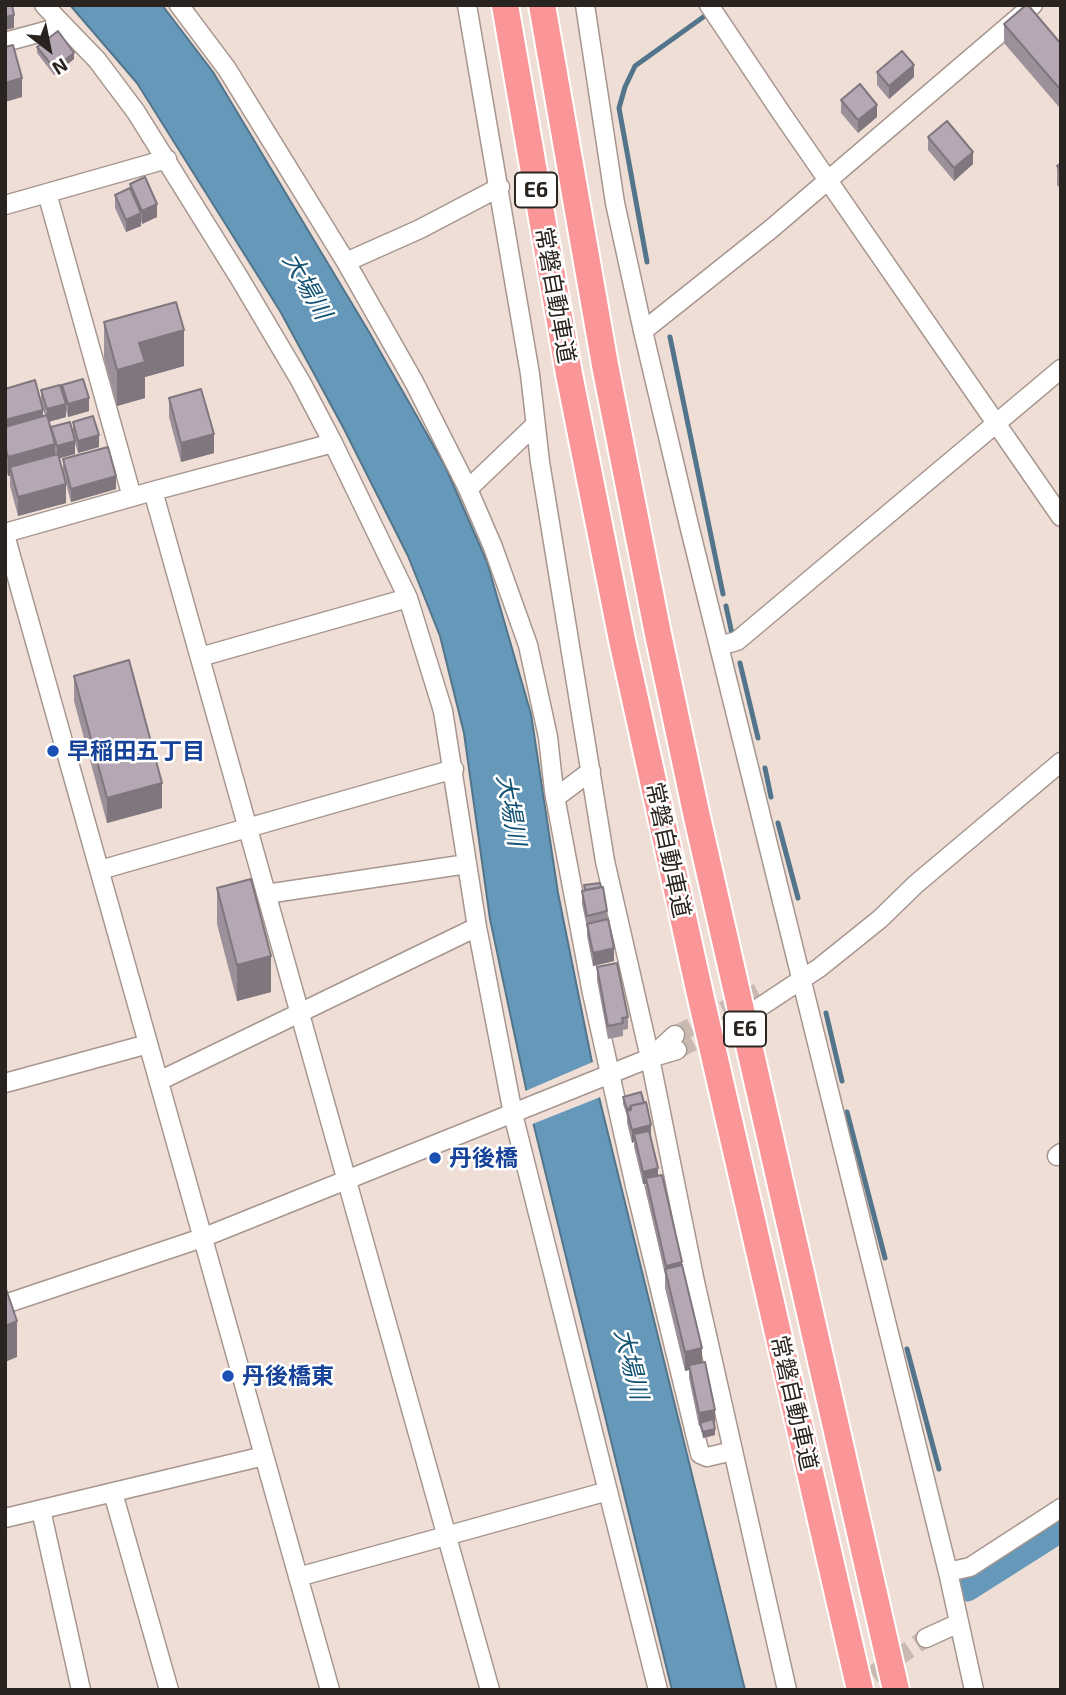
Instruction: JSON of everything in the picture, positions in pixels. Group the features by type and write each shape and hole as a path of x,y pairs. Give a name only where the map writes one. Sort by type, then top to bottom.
{"highway":[{"name":"常磐自動車道","path":"505,5 569,374 622,640 700,995 860,1690"},
{"name":"常磐自動車道","path":"542,5 605,365 658,634 700,830 896,1690"}],"street":[{"path":"44,5 97,60 167,159 281,347 333,443 408,598 443,711 477,927 517,1113 658,1690"},
{"path":"179,5 227,69 346,261 414,382 468,489 493,547 528,645 548,737 555,798 607,1076 700,1454 707,1457 733,1451"},
{"path":"467,5 500,187 605,861 650,1058 695,1282 787,1690"},
{"path":"585,5 615,203 643,331 948,1572 974,1690"},
{"path":"709,5 1061,517"},
{"path":"643,331 771,229 1033,5"},
{"path":"5,42 64,26"},
{"path":"5,205 167,159"},
{"path":"346,261 420,229 500,187"},
{"path":"47,193 132,497"},
{"path":"719,646 737,641 1061,369"},
{"path":"468,489 535,425"},
{"path":"330,1690 5,534 333,443"},
{"path":"153,491 490,1690"},
{"path":"200,657 408,598"},
{"path":"759,1000 819,968 880,919 928,874 1061,762"},
{"path":"100,870 454,769"},
{"path":"555,798 590,771"},
{"path":"266,894 467,864"},
{"path":"159,1081 477,927"},
{"path":"5,1304 202,1238 607,1076 650,1058 676,1043"},
{"path":"5,1083 148,1044"},
{"path":"5,1518 264,1456"},
{"path":"298,1577 608,1491"},
{"path":"114,1493 169,1690"},
{"path":"948,1572 970,1567 1061,1508"},
{"path":"41,1510 81,1690"},
{"path":"926,1638 959,1623"}],"water":[{"name":"大場川","path":"70,5 162,5 213,72 369,332 445,466 487,562 531,714 558,893 599,1097 745,1690 672,1690 534,1126 490,919 464,733 440,636 408,556 280,311 137,83"}],"pier":[{"name":"丹後橋","path":"595,1061 603,1096 530,1125 523,1092"}],"building":[{"path":"5,5 12,5 14,15 5,17"},
{"path":"1026,5 1061,44 1059,88 1004,24"},
{"path":"58,31 74,53 54,68 37,47"},
{"path":"13,45 22,78 5,83 5,47"},
{"path":"902,51 914,65 889,86 877,72"},
{"path":"860,84 877,105 858,120 841,100"},
{"path":"947,121 973,152 954,168 928,137"},
{"path":"145,177 157,204 142,211 130,184"},
{"path":"130,188 141,213 126,220 115,195"},
{"path":"176,302 184,330 139,343 145,362 117,370 104,322"},
{"path":"83,379 89,398 68,404 62,385"},
{"path":"35,380 43,410 5,420 5,389"},
{"path":"60,385 66,404 47,409 41,390"},
{"path":"201,389 214,434 181,443 169,398"},
{"path":"47,415 55,444 8,457 5,427"},
{"path":"93,416 99,435 78,441 73,422"},
{"path":"70,422 75,441 57,446 51,427"},
{"path":"108,447 116,476 71,489 63,459"},
{"path":"58,454 66,484 18,497 10,467"},
{"path":"129,660 162,783 107,798 74,676"},
{"path":"251,879 271,956 237,965 217,888"},
{"path":"600,883 601,887 585,890 584,885"},
{"path":"603,887 607,911 587,916 582,891"},
{"path":"608,919 614,948 593,953 587,924"},
{"path":"617,963 628,1017 622,1018 623,1023 608,1026 597,967"},
{"path":"641,1092 644,1103 627,1109 623,1097"},
{"path":"646,1102 651,1125 632,1130 627,1111 631,1110 630,1106"},
{"path":"649,1131 658,1168 643,1172 634,1134"},
{"path":"662,1175 682,1262 666,1266 646,1178"},
{"path":"682,1265 702,1348 685,1352 665,1269"},
{"path":"5,1290 17,1321 5,1326"},
{"path":"705,1362 715,1410 699,1413 689,1365"},
{"path":"713,1419 715,1429 703,1432 700,1423"}],"waterway":[{"path":"647,262 619,108 635,66 720,5"},
{"path":"670,337 723,594"},
{"path":"726,606 732,634"},
{"path":"740,663 758,738"},
{"path":"765,768 771,797"},
{"path":"778,823 798,898"},
{"path":"826,1013 842,1081"},
{"path":"847,1112 885,1258"},
{"path":"907,1349 939,1469"},
{"path":"966,1585 1061,1525"}],"tunnel":[{"path":"675,1035 758,992"},
{"path":"677,1050 751,1012"},
{"path":"850,1690 926,1638"}],"place":[{"name":"早稲田五丁目","path":"53,751"},
{"name":"丹後橋","path":"435,1158"},
{"name":"丹後橋東","path":"228,1376"}]}
